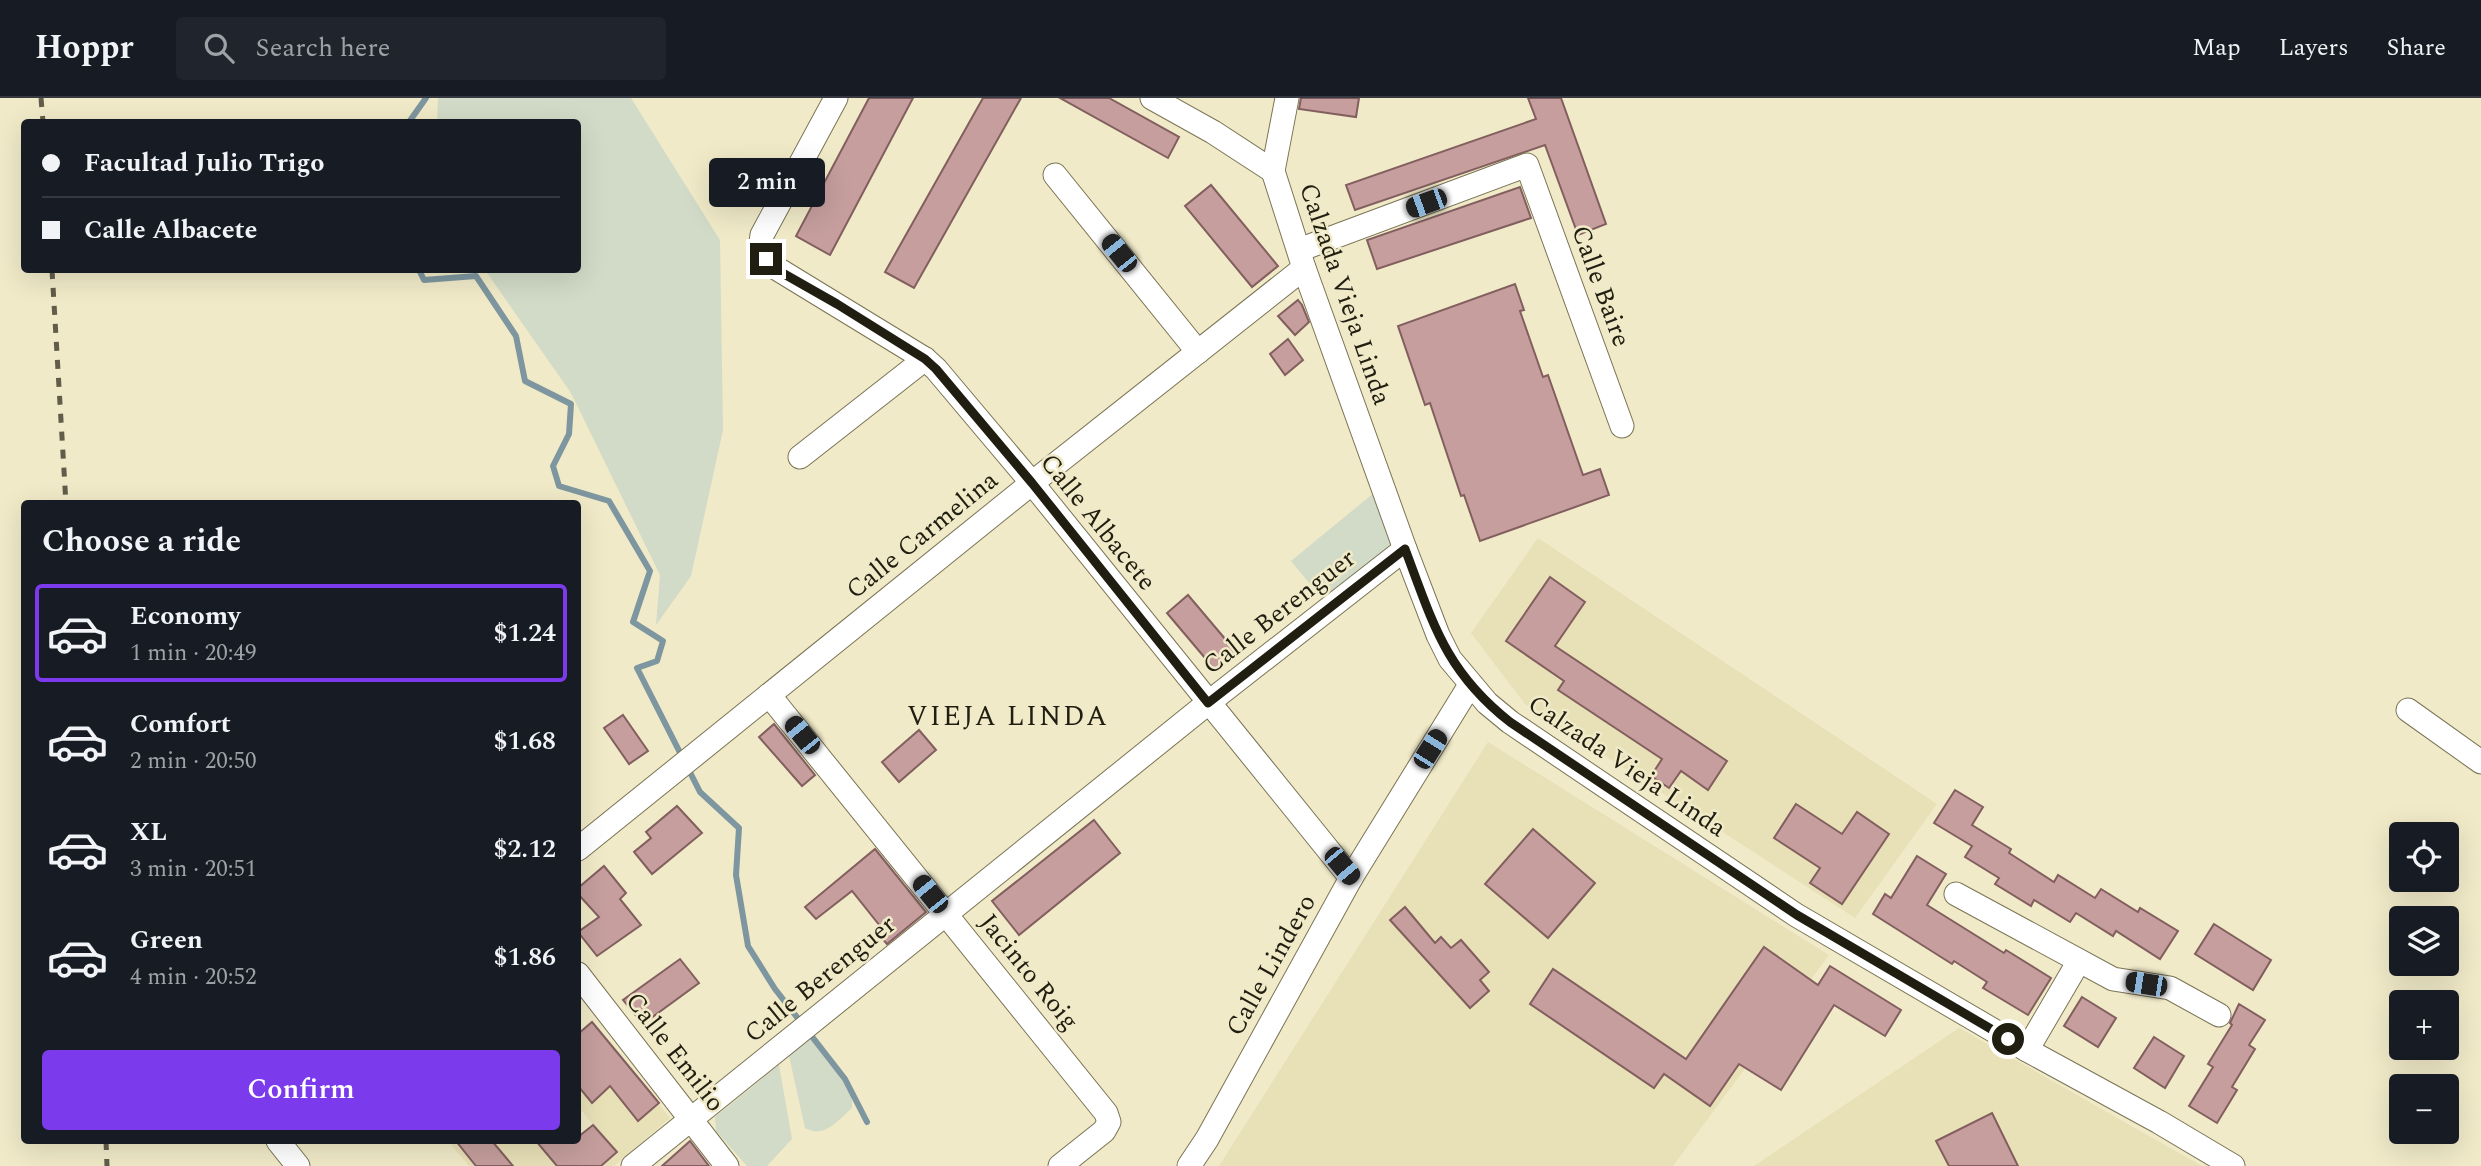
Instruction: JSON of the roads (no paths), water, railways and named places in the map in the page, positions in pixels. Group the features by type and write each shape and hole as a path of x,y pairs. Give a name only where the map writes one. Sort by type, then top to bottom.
{"street":[{"name":"Calle Albacete","path":"836,98 762,235 760,249 766,259 779,271 925,359 1032,483 1351,878"},
{"path":"1152,98 1213,132 1273,171 1287,98"},
{"name":"Calle Carmelina","path":"581,847 1198,352 1301,259 1527,165"},
{"name":"Calle Baire","path":"1527,165 1622,426"},
{"name":"Calzada Vieja Linda","path":"1273,171 1301,259 1438,635 1450,659 1487,703 1510,722 1797,915 2027,1050 2233,1166"},
{"path":"1055,175 1198,352"},
{"path":"800,457 925,359"},
{"name":"Calle Berenguer","path":"633,1166 1208,703 1405,549"},
{"name":"Calle Lindero","path":"1189,1166 1207,1139 1351,878 1470,685"},
{"name":"Jacinto Roig","path":"769,695 1106,1113 1109,1122 1104,1130 1060,1166"},
{"path":"2408,710 2481,762"},
{"path":"1956,894 2113,979 2169,988 2219,1015"},
{"path":"2027,1050 2080,961"},
{"name":"Calle Emilio","path":"581,978 727,1166"},
{"path":"280,1144 298,1166"}],"waterway":[{"path":"411,119 426,98"},
{"path":"420,273 424,280 476,276 516,336 525,381 571,404 569,434 553,466 559,486 609,501 650,571 633,622 663,641 657,661 637,668 700,792 739,828 736,875 748,946 775,989 845,1079 867,1122"}],"railway":[{"path":"41,98 43,119"},
{"path":"52,273 66,500"},
{"path":"106,1144 107,1166"}],"district":[{"name":"VIEJA LINDA","path":"1008,716"}]}
